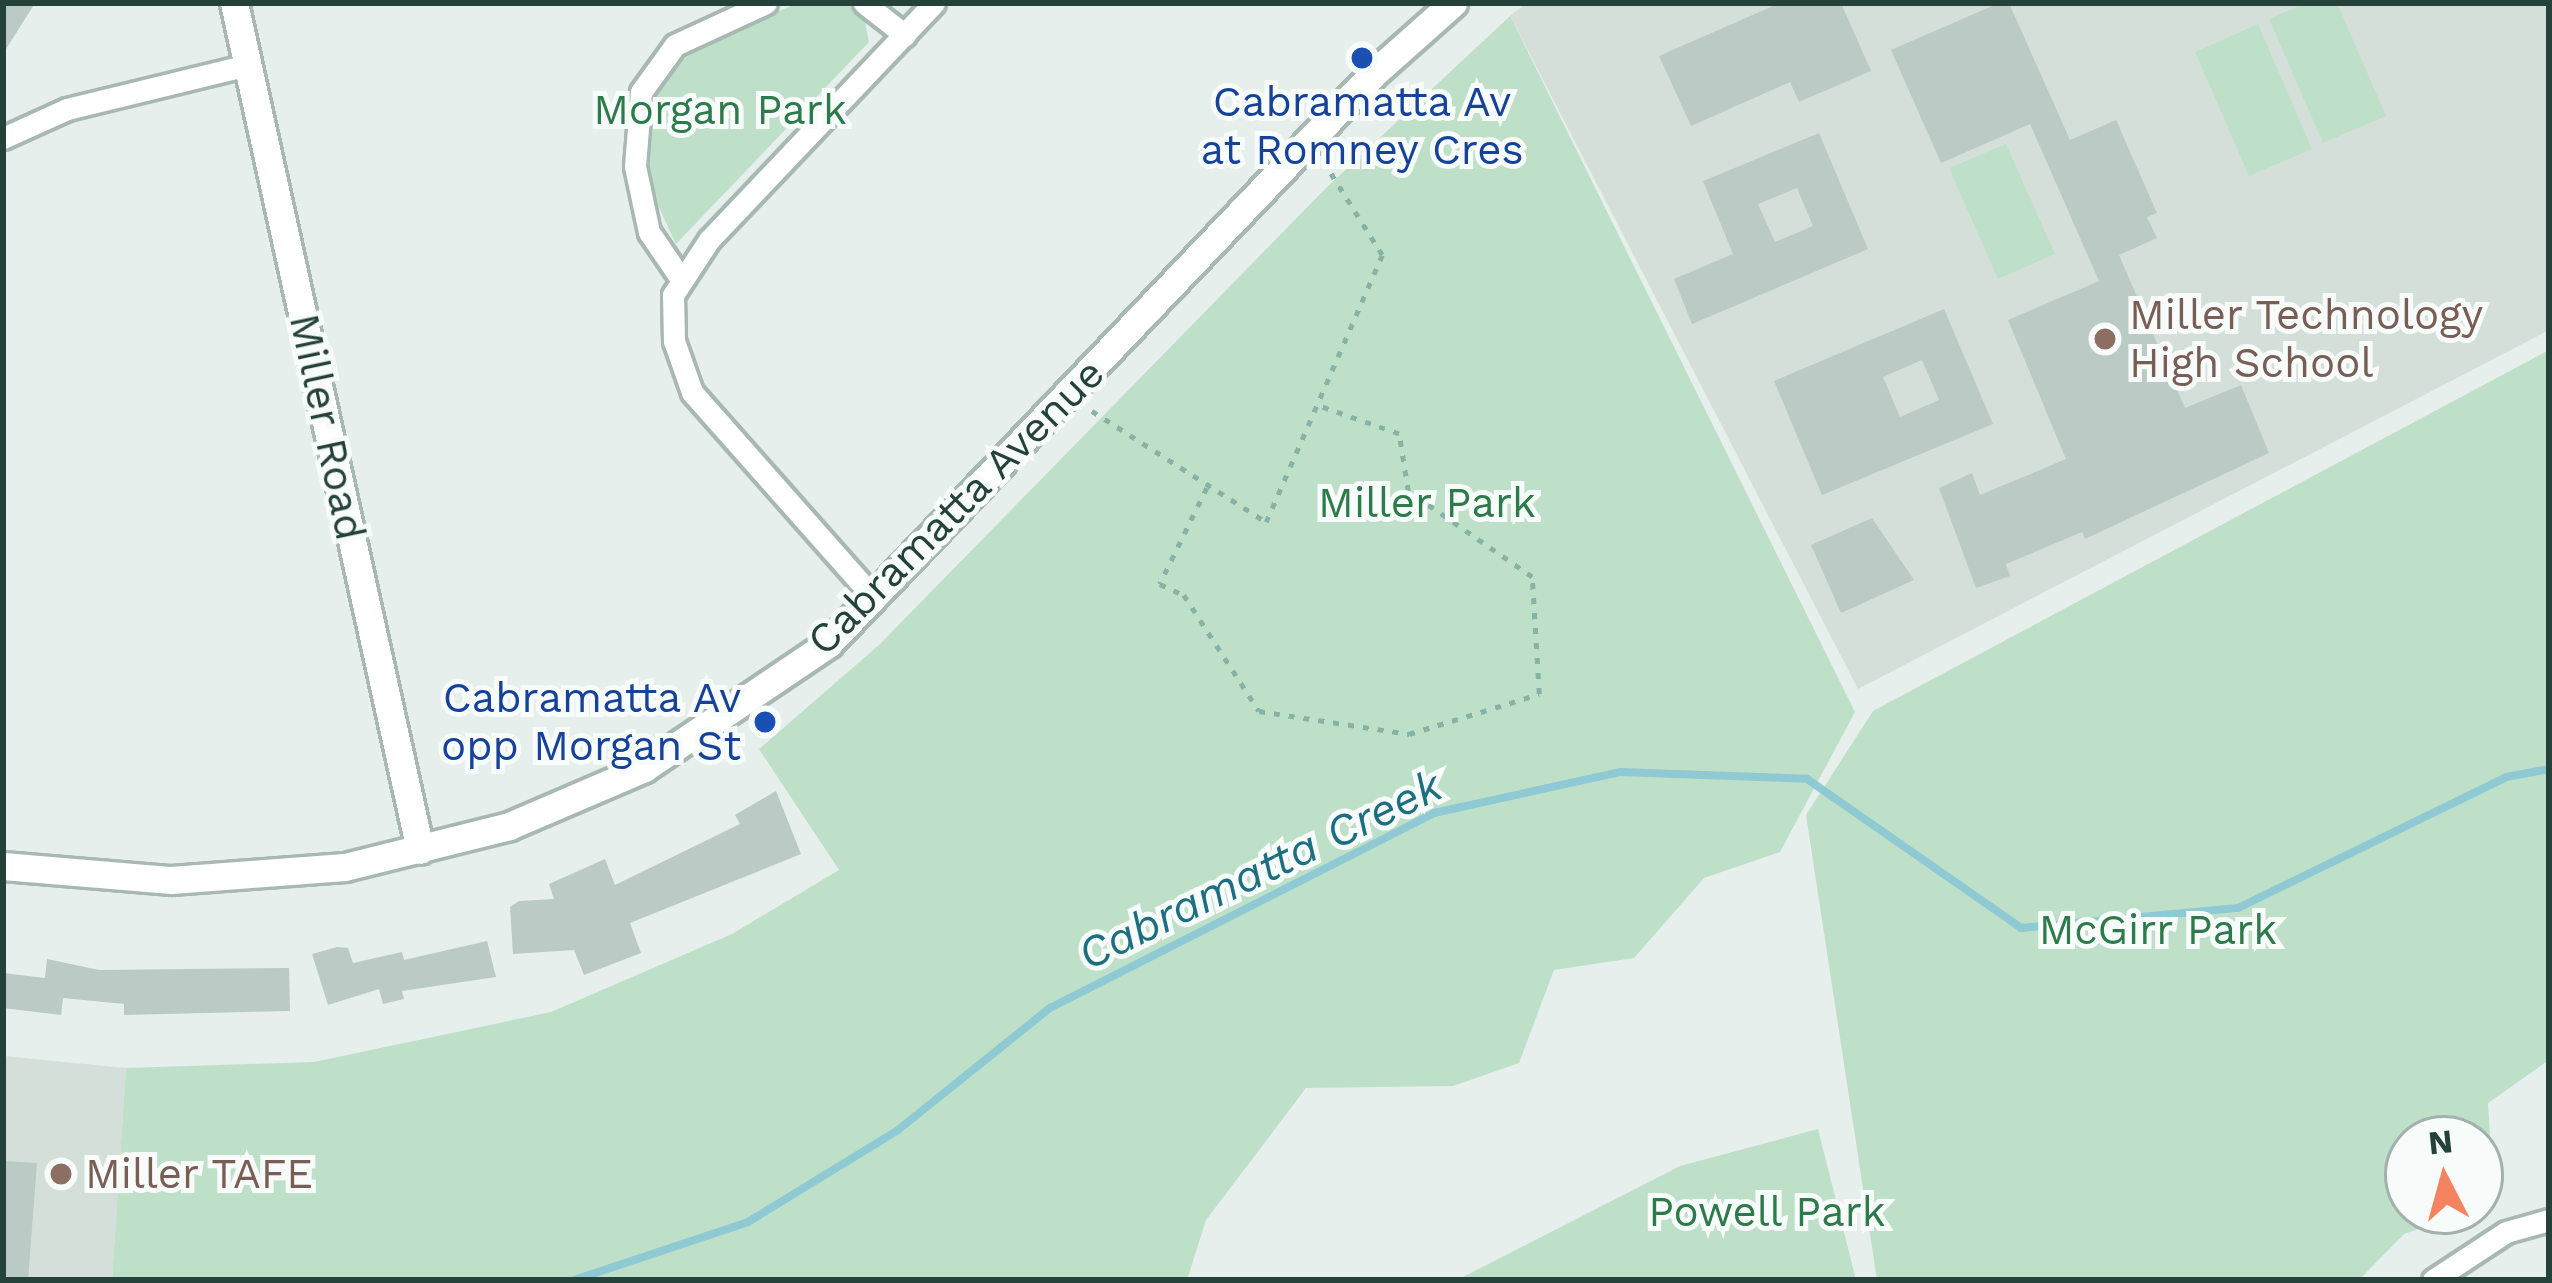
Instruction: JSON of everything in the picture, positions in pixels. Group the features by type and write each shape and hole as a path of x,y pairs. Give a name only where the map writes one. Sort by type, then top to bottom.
{"street":[{"name":"Miller Road","path":"234,3 420,850"},
{"path":"766,3 674,45 641,92 635,166 649,232 679,276 674,341 692,392 874,598"},
{"path":"864,3 905,35"},
{"path":"679,276 934,3"},
{"name":"Cabramatta Avenue","path":"3,866 225,879 420,850 528,819 644,768 751,703 874,598 1373,74 1453,3"},
{"path":"3,138 67,109 248,64"},
{"path":"2434,1280 2506,1232 2549,1220"}],"path":[{"path":"1091,411 1266,522 1382,255 1329,171"},
{"path":"1207,488 1160,584 1184,596 1259,711 1409,734 1540,694 1532,578 1408,491 1399,434 1316,405"}],"shaded area":[{"name":"Miller Technology High School","path":"1527,3 2549,3 2549,330 1858,689 1510,16"},
{"name":"Miller TAFE","path":"3,1056 126,1068 112,1280 3,1280"}],"green space":[{"name":"Morgan Park","path":"798,3 846,3 864,18 869,42 676,244 648,184 643,123 652,98 694,47"},
{"path":"2305,3 2337,3 2386,116 2323,143 2269,19"},
{"name":"Miller Park","path":"1510,16 1855,712 1780,852 1704,878 1634,958 1554,970 1519,1063 1453,1086 1306,1088 1206,1220 1187,1280 112,1280 126,1068 314,1062 551,1012 732,934 839,870 759,749 879,645 1325,189"},
{"path":"2258,24 2312,149 2249,176 2195,52"},
{"path":"2006,144 2055,254 1998,279 1949,168"},
{"name":"McGirr Park","path":"2549,350 2549,1060 2488,1103 2489,1115 2384,1115 2384,1235 2403,1235 2359,1280 1877,1280 1806,815 1873,711"},
{"name":"Powell Park","path":"1818,1129 1856,1280 1457,1280 1680,1166"}],"building":[{"path":"3,3 35,3 3,54"},
{"path":"1780,3 1841,3 1871,71 1799,102 1790,82 1691,126 1659,56"},
{"path":"1999,3 2009,3 2070,140 2116,120 2157,213 2147,217 2157,238 2119,255 2185,408 2241,385 2269,453 2085,539 2082,532 2006,564 2010,576 1976,588 1939,488 1972,473 1980,495 2066,459 2008,320 2099,281 2030,124 1941,163 1891,50"},
{"path":"1819,133 1868,249 1692,324 1674,279 1733,254 1703,181","holes":["1797,188 1813,226 1775,242 1758,204"]},
{"path":"1944,309 1993,424 1822,495 1774,381","holes":["1922,360 1939,400 1900,417 1883,377"]},
{"path":"1872,518 1914,580 1841,613 1811,545"},
{"path":"776,791 801,854 630,923 641,953 584,975 574,950 513,954 510,907 519,901 554,899 549,884 605,859 615,885 740,824 735,815"},
{"path":"487,941 496,977 402,991 404,999 383,1004 379,989 328,1005 312,954 337,947 348,948 353,963 402,952 404,960"},
{"path":"47,959 99,970 289,968 290,1011 124,1015 124,1004 63,998 61,1015 3,1008 3,973 45,978"},
{"path":"3,1161 37,1163 28,1280 3,1280"}],"waterway":[{"name":"Cabramatta Creek","path":"574,1280 748,1222 898,1130 1050,1008 1434,813 1620,772 1807,779 2021,928 2238,908 2506,777 2549,769"}],"place":[{"name":"Cabramatta Av at Romney Cres","path":"1362,58"},
{"name":"Miller Technology High School","path":"2105,339"},
{"name":"Cabramatta Av opp Morgan St","path":"765,722"},
{"name":"Miller TAFE","path":"61,1174"}]}
